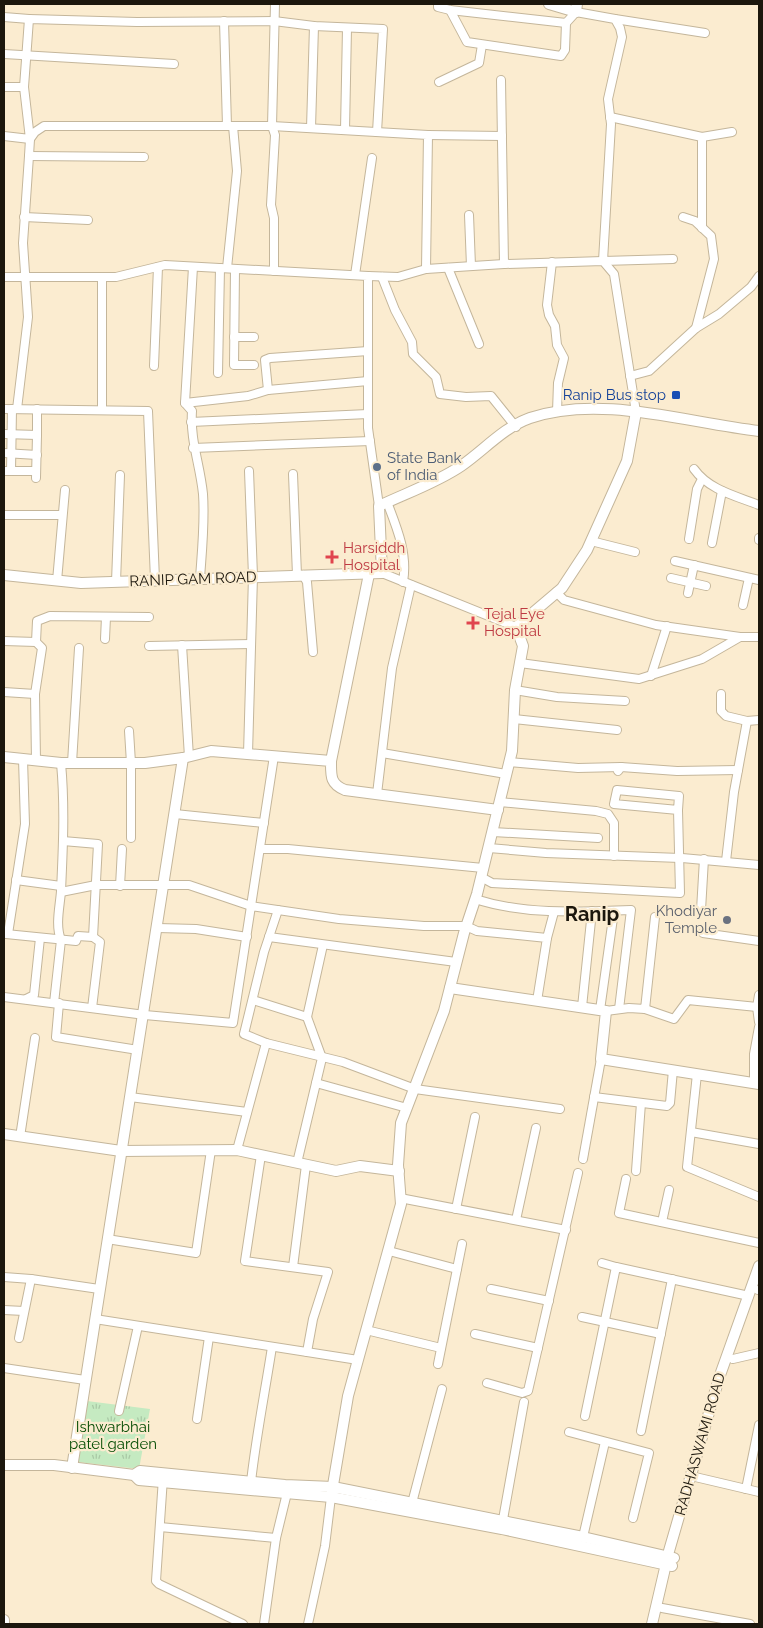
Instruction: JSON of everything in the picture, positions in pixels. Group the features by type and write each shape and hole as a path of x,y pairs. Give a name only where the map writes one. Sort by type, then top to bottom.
{"street":[{"path":"274,271 274,218 271,205 275,135 272,126 275,4"},
{"path":"438,4 438,7 450,10 566,22"},
{"path":"549,4 576,8 615,19 705,33"},
{"path":"450,10 467,42 561,56 565,50 566,22 576,8"},
{"path":"4,17 137,22 274,21 314,26 383,29 377,132"},
{"path":"29,19 24,87 30,139 24,217 24,279 28,317 11,409 7,471 36,475 37,409"},
{"path":"516,627 562,588 591,541 627,461 636,412 614,274 603,260 610,117 608,99 622,37 615,19"},
{"path":"218,373 237,171 230,126 224,21"},
{"path":"311,128 314,26"},
{"path":"345,130 347,28"},
{"path":"439,82 479,63 482,45"},
{"path":"4,54 174,64"},
{"path":"500,80 504,264"},
{"path":"4,87 24,87"},
{"path":"610,117 702,137 732,132"},
{"path":"30,139 35,132 44,126 272,126 428,135 502,136"},
{"path":"426,269 428,135"},
{"path":"4,136 30,139"},
{"path":"702,137 702,228"},
{"path":"29,156 144,157"},
{"path":"355,276 372,158"},
{"path":"469,215 471,266"},
{"path":"24,217 88,220"},
{"path":"683,217 695,221 711,236 714,259 696,328"},
{"path":"4,277 24,279 116,277 158,267 193,266 398,277 426,269 504,264 673,258"},
{"path":"552,262 547,305 549,315 555,326 557,345 564,358 559,378 557,412"},
{"path":"193,266 185,403 192,411 193,448 198,460 203,496 203,543 200,578"},
{"path":"154,366 158,267"},
{"path":"227,268 234,337 234,365 254,365"},
{"path":"448,268 479,344"},
{"path":"368,276 368,414 370,441 383,504 403,550 407,583 392,668 376,794"},
{"path":"382,276 395,310 412,342 413,354 436,377 440,394 466,397 491,396 516,427"},
{"path":"630,376 649,371 696,328 719,314 751,287 759,276"},
{"path":"102,277 102,410"},
{"path":"234,337 254,336"},
{"path":"268,390 265,360 270,358 368,352"},
{"path":"185,403 248,396 268,390 368,381"},
{"path":"11,409 148,411 155,580"},
{"path":"383,504 461,466 528,419 557,412 598,410 653,413 717,426 759,430"},
{"path":"192,422 368,414"},
{"path":"8,434 37,435"},
{"path":"193,448 370,441"},
{"path":"7,453 37,455"},
{"path":"694,469 702,480 722,491 759,505"},
{"path":"248,754 253,576 249,472"},
{"path":"293,474 300,575 307,582 312,652"},
{"path":"116,582 120,475"},
{"path":"689,539 697,489 702,480"},
{"path":"57,581 64,490"},
{"path":"712,543 722,491"},
{"path":"308,1624 325,1546 348,1396 389,1251 400,1198 401,1123 444,1011 489,848 509,762 515,690 523,646 516,627 382,573 383,504"},
{"path":"4,516 62,515"},
{"path":"591,541 635,552"},
{"path":"675,561 759,580"},
{"path":"688,593 694,565"},
{"name":"RANIP GAM ROAD","path":"4,575 81,583 382,573"},
{"path":"369,574 331,761 331,779 336,786 344,790 376,794 499,806 596,811 608,814 614,823 614,856"},
{"path":"672,578 706,586"},
{"path":"743,605 749,578"},
{"path":"556,592 564,600 668,626 740,637 759,637"},
{"path":"36,642 37,621 50,616 149,617"},
{"path":"105,639 106,617"},
{"path":"652,676 668,626"},
{"path":"520,663 639,679 702,659 740,637"},
{"path":"4,641 36,642 42,648 35,694 36,760"},
{"path":"149,646 251,644"},
{"path":"72,1468 121,1151 145,1015 175,814 186,758 182,645"},
{"path":"79,648 64,792 58,934 61,940 56,1003 56,1037 138,1050"},
{"path":"515,690 557,697 625,701"},
{"path":"4,692 35,694"},
{"path":"721,694 721,711 726,716 747,721 759,720"},
{"path":"514,719 617,730"},
{"path":"726,861 738,770 747,721"},
{"path":"129,732 131,838"},
{"path":"4,757 66,763 131,763 186,758 211,751 331,761"},
{"path":"382,753 506,774"},
{"path":"233,1023 274,756"},
{"path":"23,759 25,824 5,934 76,942 78,936 93,937 100,942 92,1008"},
{"path":"509,762 578,768 677,771 738,770"},
{"path":"260,849 288,849 482,872 492,883 680,893 679,796 617,790 614,804 678,810"},
{"path":"175,814 264,823"},
{"path":"492,832 598,838"},
{"path":"63,841 98,844 93,937"},
{"path":"489,848 614,856 704,859 759,865"},
{"path":"120,886 122,849"},
{"path":"701,910 704,859"},
{"path":"16,880 61,889 96,885 189,885 251,906 339,920 424,926 466,926 478,931 547,938"},
{"path":"475,899 496,906 554,912 631,910 619,1009"},
{"path":"244,1034 278,910"},
{"path":"583,1159 601,1059 603,1010 614,910"},
{"path":"582,1007 592,911"},
{"path":"537,1001 547,938 554,912"},
{"path":"645,1009 655,917"},
{"path":"158,928 196,929 246,937"},
{"path":"703,933 759,941"},
{"path":"26,999 34,996 40,938"},
{"path":"269,938 456,962"},
{"path":"293,1267 302,1164 322,1058 307,1017 323,944"},
{"path":"450,988 603,1010 645,1009 674,1019 688,1000 757,1007"},
{"path":"759,994 757,1007 759,1022"},
{"path":"4,997 145,1015 233,1023 244,1034 266,1043 343,1062 415,1089 560,1109"},
{"path":"252,1000 307,1017"},
{"path":"601,1059 757,1084 754,1054 759,1027"},
{"path":"20,1136 35,1038"},
{"path":"237,1150 266,1043"},
{"path":"594,1097 667,1106 670,1103 673,1070"},
{"path":"697,1074 687,1166 759,1197"},
{"path":"316,1083 407,1108"},
{"path":"130,1097 247,1112"},
{"path":"636,1171 641,1103"},
{"path":"456,1209 475,1117"},
{"path":"516,1220 536,1128"},
{"path":"691,1132 759,1144"},
{"path":"4,1134 121,1151 237,1150 336,1172 360,1166 399,1171"},
{"path":"107,1239 196,1253 211,1150"},
{"path":"261,1155 245,1261 328,1272 313,1319 307,1352"},
{"path":"487,1383 526,1393 578,1173"},
{"path":"626,1179 620,1213 759,1243"},
{"path":"662,1222 669,1190"},
{"path":"400,1198 566,1230"},
{"path":"438,1364 462,1244"},
{"path":"389,1251 457,1269"},
{"path":"602,1263 672,1279 756,1290"},
{"name":"RADHASWAMI ROAD","path":"694,1476 756,1290 759,1266"},
{"path":"585,1416 616,1267"},
{"path":"4,1278 31,1279 99,1289"},
{"path":"19,1338 31,1279"},
{"path":"641,1431 672,1279"},
{"path":"491,1289 549,1301"},
{"name":"RADHASWAMI ROAD","path":"652,1624 694,1476 719,1378 756,1290"},
{"path":"4,1310 24,1311"},
{"path":"582,1317 661,1334"},
{"path":"95,1319 358,1360"},
{"path":"119,1411 138,1326"},
{"path":"366,1330 442,1348"},
{"path":"475,1334 538,1348"},
{"path":"197,1419 209,1337"},
{"path":"251,1482 256,1431 263,1408 272,1347"},
{"path":"732,1360 759,1353"},
{"path":"4,1368 85,1380"},
{"path":"412,1503 442,1390"},
{"path":"502,1525 524,1402"},
{"path":"746,1489 759,1425"},
{"path":"569,1432 649,1453 633,1518"},
{"path":"584,1537 605,1442"},
{"path":"4,1465 54,1465 134,1475 140,1471 163,1478 287,1493 332,1492 502,1525 584,1537 670,1562"},
{"path":"694,1476 759,1492"},
{"path":"163,1478 251,1482 412,1503 670,1562"},
{"path":"163,1478 156,1574 159,1584 243,1624"},
{"path":"264,1624 276,1538 287,1493"},
{"path":"160,1527 276,1538"},
{"name":"RADHASWAMI ROAD","path":"658,1624 670,1562"},
{"path":"662,1608 750,1624"}],"green space":[{"name":"Ishwarbhai patel garden","path":"87,1401 150,1409 139,1469 78,1462"}],"place":[{"name":"Ranip Bus stop","path":"676,395"},
{"name":"State Bank of India","path":"377,467"},
{"name":"Harsiddh Hospital","path":"332,557"},
{"name":"Tejal Eye Hospital","path":"473,623"},
{"name":"Khodiyar Temple","path":"727,920"}],"district":[{"name":"Ranip","path":"592,914"}]}
